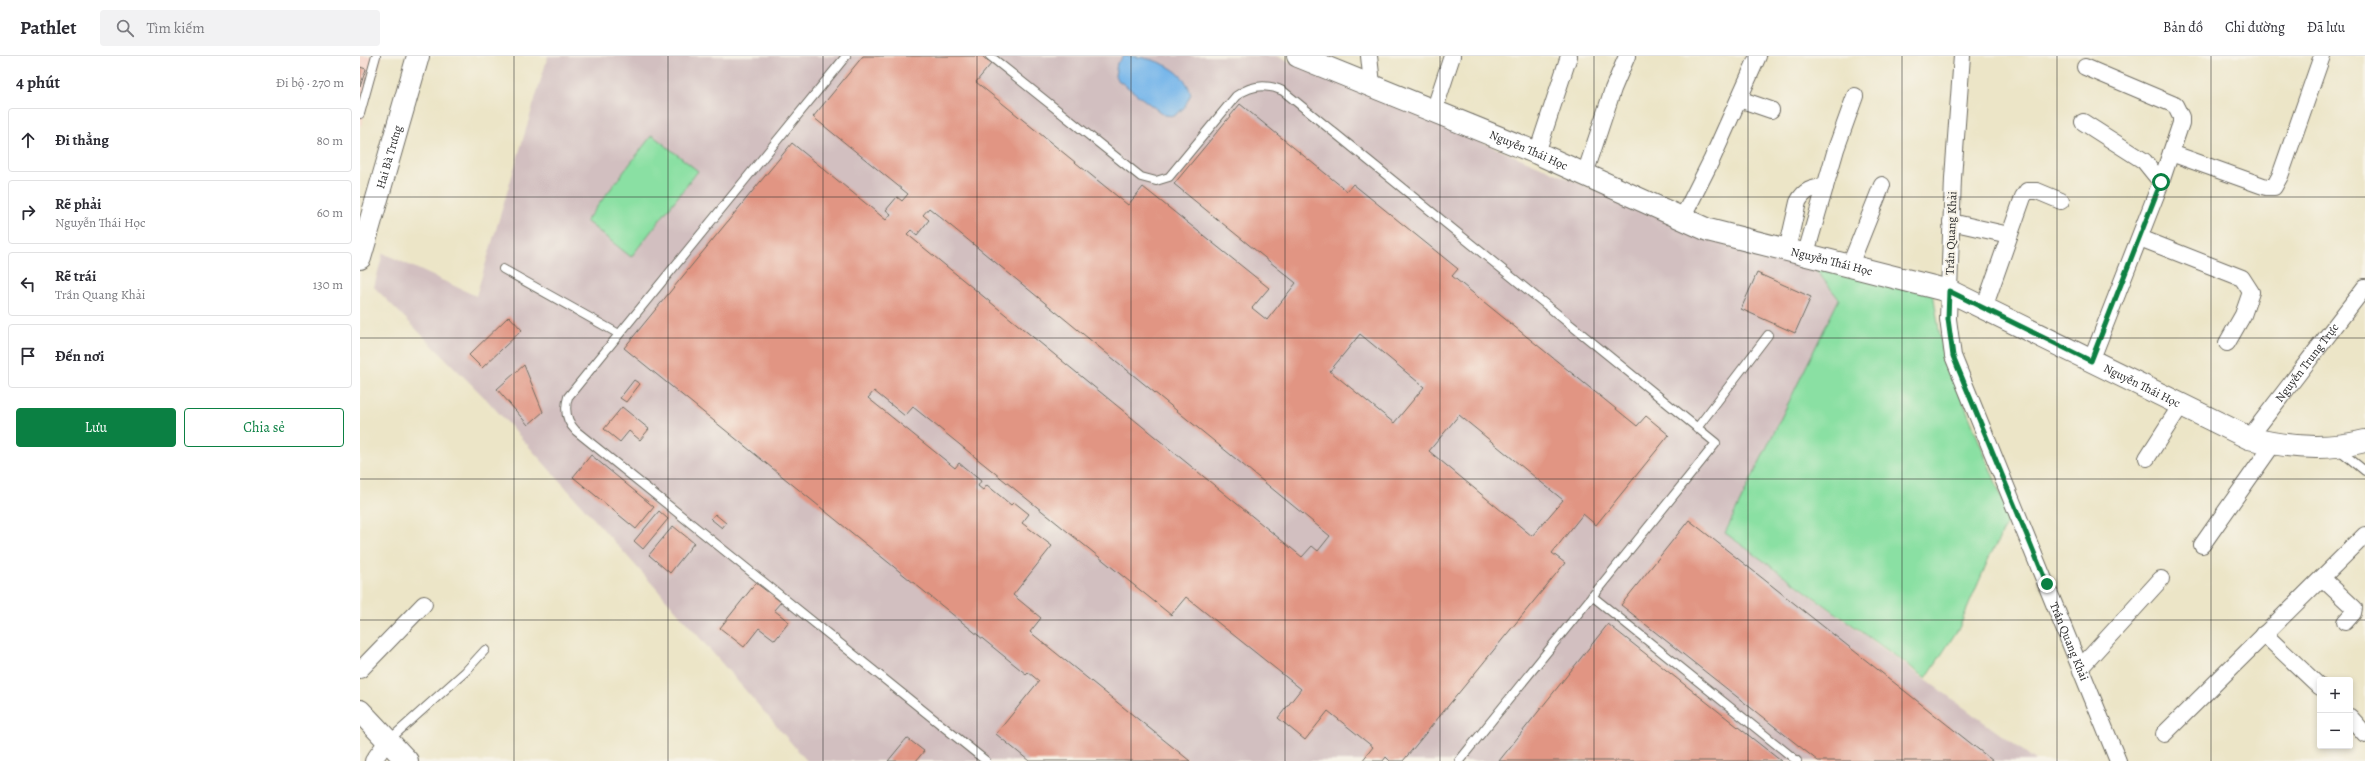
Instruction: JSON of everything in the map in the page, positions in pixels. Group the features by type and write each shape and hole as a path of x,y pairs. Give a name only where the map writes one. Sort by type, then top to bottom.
{"street":[{"name":"Nguyễn Thái Học","path":"1298,56 1372,84 1537,153 1708,230 1769,247 1850,265 1949,291 2249,438 2273,444 2302,448 2336,447 2365,441"},
{"path":"1369,56 1372,84"},
{"path":"1434,111 1452,56"},
{"path":"1537,153 1569,56"},
{"path":"1585,174 1613,89 1627,56"},
{"path":"1682,219 1712,160 1758,56"},
{"name":"Trần Quang Khải","path":"1962,56 1951,222 1948,319 1953,356 2118,761"},
{"path":"2171,153 2266,186 2274,187 2280,176 2322,56"},
{"name":"Hai Bà Trưng","path":"360,258 414,57"},
{"path":"2085,67 2175,105 2181,117 2161,182 2091,361"},
{"path":"1796,252 1825,187 1855,96"},
{"path":"1739,99 1771,110"},
{"path":"2083,122 2144,161 2161,182"},
{"path":"1850,265 1882,185"},
{"path":"1796,252 1798,202 1802,194 1807,190 1825,187"},
{"path":"1984,308 2022,197 2027,191 2037,191 2061,201"},
{"path":"1951,222 2009,235"},
{"path":"2140,238 2242,278 2251,292 2243,315 2227,343"},
{"name":"Nguyễn Trung Trực","path":"2249,438 2365,287"},
{"path":"2147,458 2181,405"},
{"path":"2202,545 2273,444"},
{"path":"2164,734 2365,535"},
{"path":"2322,578 2354,608 2353,612 2345,622"},
{"path":"2080,667 2161,579"},
{"path":"360,670 424,604"},
{"path":"2264,634 2317,684"},
{"path":"360,711 407,761"},
{"path":"2353,720 2365,734"},
{"path":"373,761 388,740"}],"lane":[{"path":"360,114 376,56"},
{"path":"846,56 568,397 566,414 571,426 986,761"},
{"path":"990,56 1141,177 1151,181 1169,177 1236,96 1243,90 1261,86 1283,91 1716,443 1459,761"},
{"path":"503,269 619,334"},
{"path":"1697,428 1768,335"},
{"path":"2336,447 2365,472"},
{"path":"1592,596 1796,761"},
{"path":"388,740 465,672 485,650"}],"shaded area":[{"path":"360,56 382,56 360,128"},
{"path":"548,56 1276,56 1744,252 1812,265 1839,299 1725,533 2037,761 807,761 672,606 488,401 374,287 383,253 476,296"}],"green space":[{"path":"652,135 698,171 631,257 586,221"},
{"path":"1812,265 1933,292 1942,349 2010,518 1989,558 1959,628 1926,678 1725,533 1839,299"}],"water":[{"path":"1124,56 1144,58 1164,64 1181,76 1187,84 1191,94 1184,108 1174,116 1164,115 1118,80 1115,76 1117,63"}],"building":[{"path":"863,56 982,56 991,64 976,82 1128,205 1143,187 1269,288 1252,308 1267,320 1296,283 1174,184 1240,104 1347,191 1353,184 1458,269 1452,276 1637,426 1646,416 1669,435 1596,525 1583,514 1552,553 1565,563 1403,761 1390,761 1386,757 1383,761 1362,761 1373,747 1328,711 1305,740 1278,718 1301,689 1186,597 1171,615 913,407 905,416 874,391 868,398 955,468 959,463 981,481 978,486 983,490 987,485 1011,505 1014,502 1029,514 1022,523 1052,546 1013,595 1041,618 1030,632 1190,761 1029,761 996,734 1039,681 1028,672 1026,674 624,348 792,143 886,220 891,214 886,210 897,197 902,201 908,194 813,117","holes":["929,208 1330,536 1318,551 1312,546 1302,557 907,234 911,230 917,235 929,220 923,215","1360,334 1424,387 1394,423 1330,371","1459,415 1563,500 1532,536 1429,451"]},
{"path":"360,67 366,69 360,87"},
{"path":"1757,273 1811,297 1795,333 1741,309"},
{"path":"509,316 522,330 482,368 469,355"},
{"path":"524,365 543,412 528,425 497,389"},
{"path":"634,380 640,384 626,402 620,398"},
{"path":"622,407 649,429 640,440 629,431 620,442 604,429"},
{"path":"591,455 654,507 636,529 573,477"},
{"path":"659,511 668,519 643,549 634,541"},
{"path":"715,514 726,523 722,528 711,519"},
{"path":"1689,520 1993,761 1818,761 1621,605"},
{"path":"673,526 694,543 670,573 649,555"},
{"path":"756,583 781,602 774,610 789,622 775,640 759,628 744,647 720,628"},
{"path":"1608,624 1781,761 1499,761"},
{"path":"907,738 924,751 916,761 888,761"}],"route":[{"path":"2047,584 1953,356 1948,319 1949,291 2091,361 2161,182"}]}
